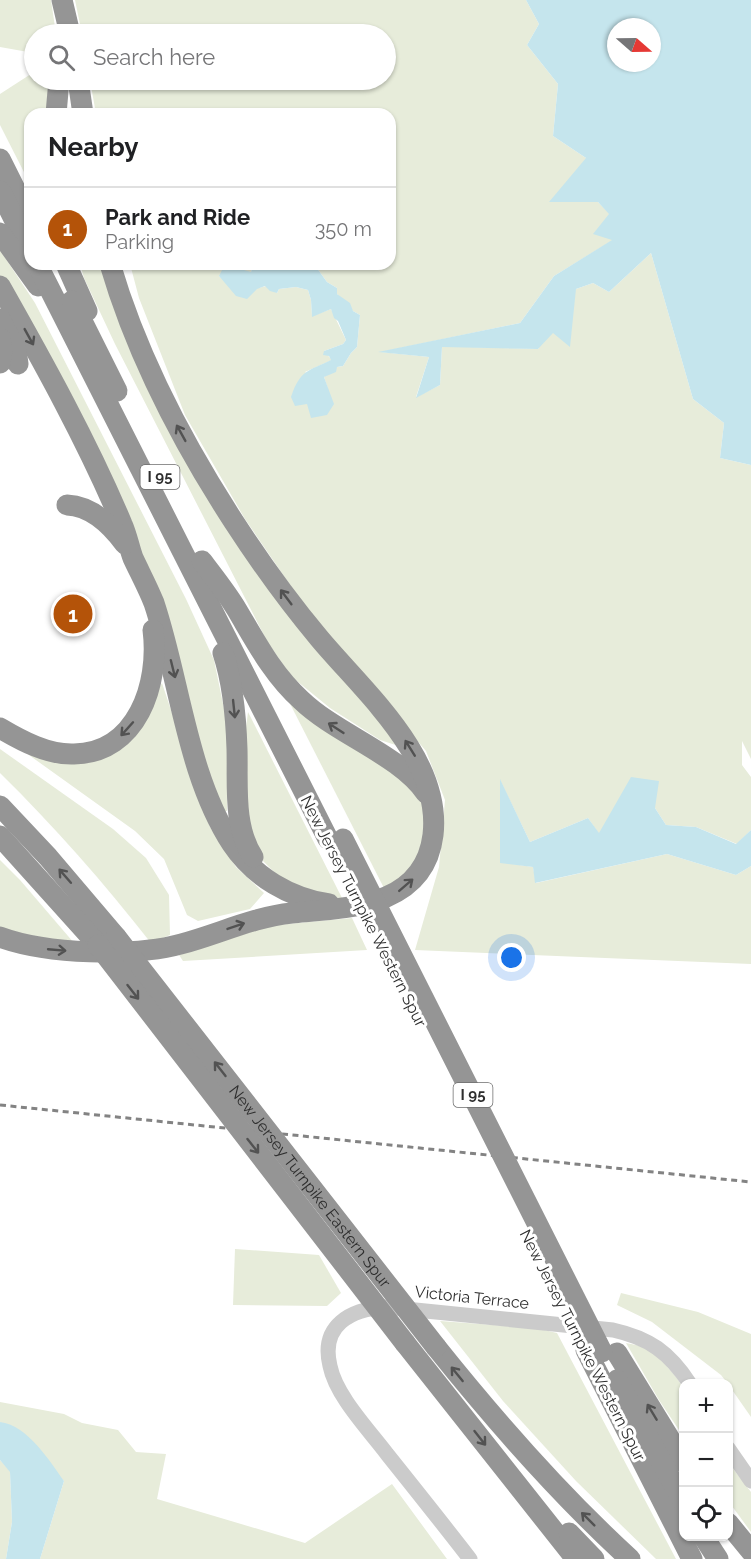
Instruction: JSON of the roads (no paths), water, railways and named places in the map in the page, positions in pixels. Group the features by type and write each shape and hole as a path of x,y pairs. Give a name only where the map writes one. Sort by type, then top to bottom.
{"highway":[{"path":"60,0 61,24"},
{"path":"60,0 67,24"},
{"path":"57,108 58,90"},
{"path":"79,90 82,108"},
{"path":"0,159 6,187 24,235"},
{"path":"6,187 24,211"},
{"path":"0,233 24,266"},
{"path":"27,270 83,356"},
{"name":"New Jersey Turnpike Western Spur","path":"40,270 165,518 533,1214 562,1254 602,1352"},
{"name":"New Jersey Turnpike Western Spur","path":"56,270 202,561 335,839 602,1352 676,1508 692,1559"},
{"path":"68,270 98,333 118,393"},
{"path":"0,937 57,950 150,950 180,945 262,918 328,911 378,901 393,895 415,877 432,843 433,823 424,774 408,744 286,597 244,538 206,478 169,411 147,363 112,270"},
{"path":"0,286 37,351 83,444 121,522 140,574 153,600 194,751 221,825 239,853 256,872 276,885 310,900 353,906"},
{"path":"0,319 16,350 9,363"},
{"path":"0,338 2,351 9,363"},
{"path":"67,505 81,507 98,517 118,536 132,554"},
{"path":"165,518 179,564 219,644 230,676 236,727 239,818 243,835 255,859 276,885"},
{"path":"202,561 236,608 266,658 292,692 332,725 403,770 422,787 430,802"},
{"path":"0,728 43,749 74,754 102,748 126,732 144,706 151,688 154,667 153,629 140,574"},
{"name":"New Jersey Turnpike Eastern Spur","path":"0,806 48,857 107,941 405,1343 576,1559"},
{"name":"New Jersey Turnpike Eastern Spur","path":"0,836 107,941 485,1408 555,1486 630,1559"},
{"path":"602,1352 679,1455"},
{"path":"510,1477 594,1559"},
{"path":"733,1528 751,1551"},
{"path":"707,1541 718,1559"}],"street":[{"name":"Victoria Terrace","path":"470,1559 370,1432 337,1383 330,1368 327,1351 330,1337 347,1316 369,1308 386,1307 613,1330 646,1340 660,1348 687,1379"},
{"path":"733,1454 751,1481"}],"water":[{"path":"526,0 751,0 751,465 720,458 724,423 693,399 651,253 609,292 593,283 576,289 570,347 553,333 538,349 442,347 440,385 416,398 429,357 378,352 520,323 554,276 612,240 593,234 609,214 598,202 549,202 586,158 553,136 558,84 527,45 539,24"},
{"path":"222,270 251,272 252,270 318,270 327,282 337,288 337,294 350,303 353,311 360,315 357,347 343,366 337,367 336,372 324,377 334,404 327,415 311,418 307,404 295,406 291,397 298,381 306,372 331,360 329,356 323,355 324,351 343,344 346,340 338,321 334,318 331,309 312,317 308,290 296,287 279,289 277,293 265,286 257,289 247,299 236,296 219,276"},
{"path":"631,777 659,781 655,808 666,825 696,827 736,844 751,830 751,866 736,875 667,854 535,883 533,867 500,863 500,779 530,842 588,818 599,833"},
{"path":"0,1422 28,1436 64,1481 40,1559 6,1559 12,1522 10,1472 0,1460"}],"railway":[{"path":"0,1105 751,1182"}],"place":[{"name":"Park and Ride","path":"73,614"}]}
